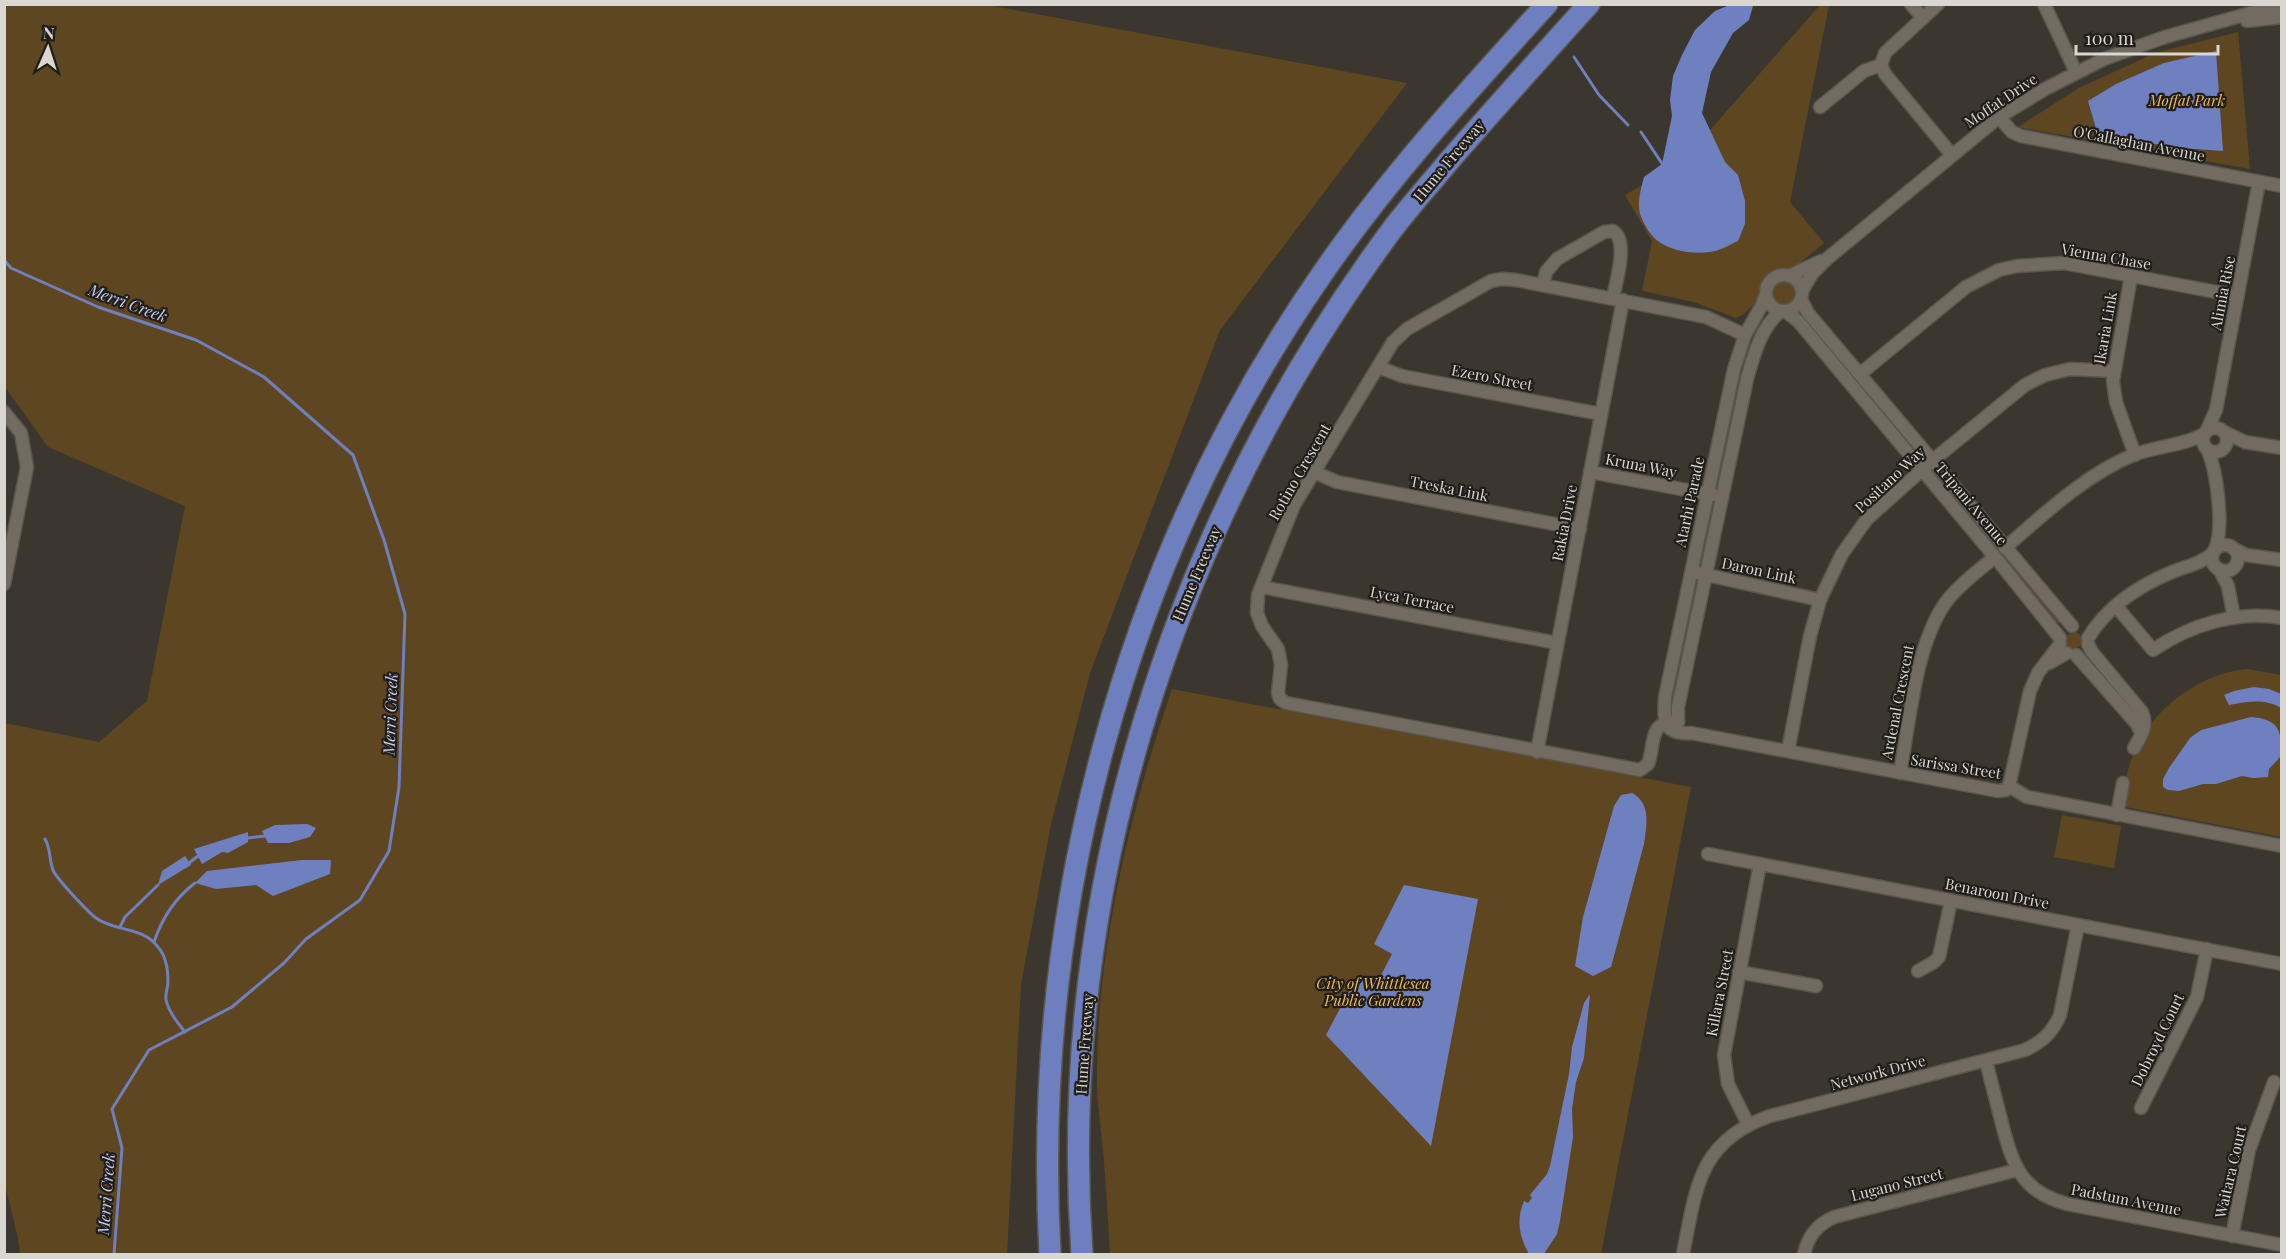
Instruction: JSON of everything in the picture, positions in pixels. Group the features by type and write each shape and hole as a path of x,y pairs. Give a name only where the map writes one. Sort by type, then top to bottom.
{"highway":[{"name":"Hume Freeway","path":"1050,1254 1047,1135 1050,1066 1061,956 1075,868 1099,763 1119,692 1142,624 1220,446 1256,379 1319,278 1382,192 1430,134 1547,4"},
{"name":"Hume Freeway","path":"1082,1254 1079,1124 1087,1002 1095,943 1124,791 1159,672 1186,599 1230,498 1265,428 1346,296 1395,227 1424,191 1490,113 1589,4"}],"street":[{"path":"1911,4 1923,18"},
{"path":"1938,4 1885,53 1881,65 1885,74 1952,155"},
{"path":"2044,4 2076,72"},
{"name":"Moffat Drive","path":"1802,295 1809,279 1828,258 1999,117 2076,72 2165,37 2242,14 2282,7"},
{"name":"Moffat Drive","path":"2242,14 2282,17"},
{"path":"1820,107 1864,71 1881,65"},
{"name":"O'Callaghan Avenue","path":"1999,117 2012,132 2020,136 2282,186"},
{"name":"Alimia Rise","path":"2205,433 2216,410 2259,182"},
{"name":"Rakia Drive","path":"1537,752 1601,414 1618,299 1620,238 1612,231 1604,232 1557,259 1546,272 1543,285"},
{"name":"Moffat Drive","path":"1789,276 1828,258"},
{"name":"Vienna Chase","path":"1860,374 1953,296 1999,270 2017,266 2049,263 2237,296"},
{"path":"1784,275 1798,282 1802,295 1795,308 1783,311 1770,305 1766,294 1769,283 1784,275"},
{"name":"Ikaria Link","path":"2131,276 2114,371 2116,402 2135,455"},
{"name":"Rotino Crescent","path":"1670,724 1654,742 1648,764 1643,769 1628,769 1292,705 1283,701 1278,693 1281,672 1280,657 1275,643 1262,626 1257,613 1257,601 1288,518 1393,342 1401,333 1491,281 1508,279 1706,316 1745,335"},
{"name":"Atarhi Parade","path":"1670,724 1665,697 1734,369 1745,335 1766,294"},
{"name":"Tripani Avenue","path":"1802,295 1808,313 1860,374 1995,557 2065,647 2137,723 2141,733"},
{"name":"Tripani Avenue","path":"1783,311 1798,321 2075,627"},
{"name":"Atarhi Parade","path":"1670,724 1678,707 1753,358 1765,329 1774,317 1783,311"},
{"name":"Ezero Street","path":"1378,367 1402,376 1601,414"},
{"name":"Positano Way","path":"1788,752 1810,636 1820,600 1842,554 1867,519 1927,465 2015,392 2034,380 2070,369 2114,371"},
{"name":"Alimia Rise","path":"2216,410 2223,432"},
{"path":"4,412 21,433 27,467 4,584"},
{"path":"2005,548 2078,488 2109,467 2135,455 2185,442 2216,428 2245,442 2282,448"},
{"path":"2214,470 2226,440 2223,432"},
{"path":"2205,433 2203,441 2214,470 2220,526 2213,561 2226,568"},
{"path":"2185,442 2214,452 2245,442"},
{"name":"Treska Link","path":"1314,472 1337,482 1580,529"},
{"name":"Kruna Way","path":"1590,472 1722,497"},
{"path":"2220,526 2226,540 2238,556 2226,568"},
{"path":"2065,647 2064,630 2104,615 2157,579 2195,564 2220,546 2233,548 2256,557 2282,560"},
{"name":"Ardenal Crescent","path":"1900,773 1922,656 1933,623 1950,597 1995,557"},
{"path":"2195,564 2226,568 2256,557"},
{"path":"2226,568 2234,618"},
{"name":"Daron Link","path":"1691,572 1820,600"},
{"name":"Lyca Terrace","path":"1262,586 1557,643"},
{"path":"2115,606 2153,650 2192,629 2234,618 2264,616 2282,618"},
{"path":"2065,647 2083,651 2104,615"},
{"path":"2075,627 2084,631 2092,652 2142,712 2145,726 2134,748"},
{"path":"2009,786 2030,691 2038,673 2065,647"},
{"name":"Sarissa Street","path":"1670,724 1714,743 1788,752 1998,791 2006,790 2009,786 2024,796 2282,846"},
{"path":"2117,815 2123,783"},
{"name":"Benaroon Drive","path":"1708,854 2282,964"},
{"name":"Killara Street","path":"1748,1124 1728,1084 1724,1063 1760,864"},
{"path":"1918,971 1939,957 1951,901"},
{"name":"Network Drive","path":"1683,1254 1694,1197 1706,1165 1728,1138 1748,1124 1770,1116 2035,1046 2050,1033 2063,1005 2078,925"},
{"name":"Dobroyd Court","path":"2141,1108 2197,997 2207,949"},
{"path":"1739,972 1816,986"},
{"name":"Padstum Avenue","path":"1986,1060 2008,1147 2017,1170 2034,1189 2054,1201 2282,1245"},
{"name":"Waitara Court","path":"2232,1236 2249,1150 2274,1082"},
{"name":"Lugano Street","path":"1804,1254 1810,1236 1834,1217 2017,1170"}],"green space":[{"path":"5,5 988,5 1407,83 1220,330 1090,673 1051,824 1021,984 1007,1254 20,1254 4,1181 4,723 99,742 147,701 185,506 48,447 5,387"},
{"path":"1820,5 1829,5 1790,202 1824,243 1796,266 1770,275 1752,306 1736,318 1694,302 1642,291 1652,241 1625,195 1682,162"},
{"name":"Moffat Park","path":"2238,32 2250,169 2018,127 2079,88 2155,53"},
{"path":"1784,282 1792,285 1795,293 1792,301 1784,304 1776,301 1773,293 1776,285"},
{"path":"1938,474 1993,541 1989,544 1934,477"},
{"path":"2012,561 2061,622 2056,625 2007,564"},
{"path":"2074,632 2080,634 2082,640 2080,646 2074,648 2068,646 2066,640 2068,634"},
{"path":"2247,669 2281,675 2281,837 2126,807 2126,782 2132,758 2143,735 2159,715 2178,697 2199,684 2223,674"},
{"name":"City of Whittlesea Public Gardens","path":"1172,689 1691,787 1601,1254 1110,1254 1097,1090 1102,982 1118,882 1142,784"},
{"path":"2062,815 2121,826 2114,868 2054,857"}],"water":[{"path":"1732,4 1753,6 1749,20 1733,33 1711,72 1702,113 1725,162 1738,175 1745,201 1745,224 1738,241 1723,248 1706,252 1680,251 1655,239 1645,225 1640,214 1641,191 1644,177 1662,164 1672,116 1670,100 1673,76 1682,55 1695,30 1715,11"},
{"path":"2216,51 2223,151 2181,148 2098,135 2088,101 2116,84 2164,63"},
{"path":"2254,687 2269,689 2281,694 2281,708 2262,702 2229,705 2224,695"},
{"path":"2251,717 2261,718 2274,724 2280,734 2281,756 2269,769 2268,777 2242,776 2179,791 2163,787 2163,779 2169,768 2190,738 2201,730"},
{"path":"1632,793 1638,797 1645,809 1647,822 1644,844 1611,967 1593,976 1575,966 1583,917 1614,806 1621,795"},
{"path":"307,824 316,828 310,837 289,843 268,843 262,831 275,825"},
{"path":"248,832 248,842 228,853 222,852 202,864 194,849"},
{"path":"185,856 191,865 158,885 162,871"},
{"path":"302,860 331,860 330,874 273,896 256,885 216,889 195,883 207,871"},
{"path":"1404,885 1478,899 1431,1146 1326,1035 1357,976 1376,985 1392,954 1374,944"},
{"path":"1590,994 1584,1058 1576,1082 1572,1109 1573,1137 1557,1234 1544,1254 1529,1254 1520,1228 1520,1215 1524,1201 1528,1203 1532,1198 1530,1195 1547,1174 1550,1166 1569,1074 1572,1047 1584,1003"}],"waterway":[{"path":"1574,57 1599,95 1628,125"},
{"path":"1641,132 1663,165"},
{"name":"Merri Creek","path":"4,260 11,268 98,307 196,340 264,377 353,455 384,540 405,614 399,787 389,851 360,900 306,939 284,963 232,1007 149,1050 112,1109 122,1148 114,1254"},
{"path":"248,838 264,836"},
{"path":"45,839 55,874 96,918 152,940 161,951 168,973 166,1000 171,1013 185,1032"},
{"path":"189,863 198,856"},
{"path":"154,942 170,910 195,883"},
{"path":"120,927 125,917 158,885"}]}
